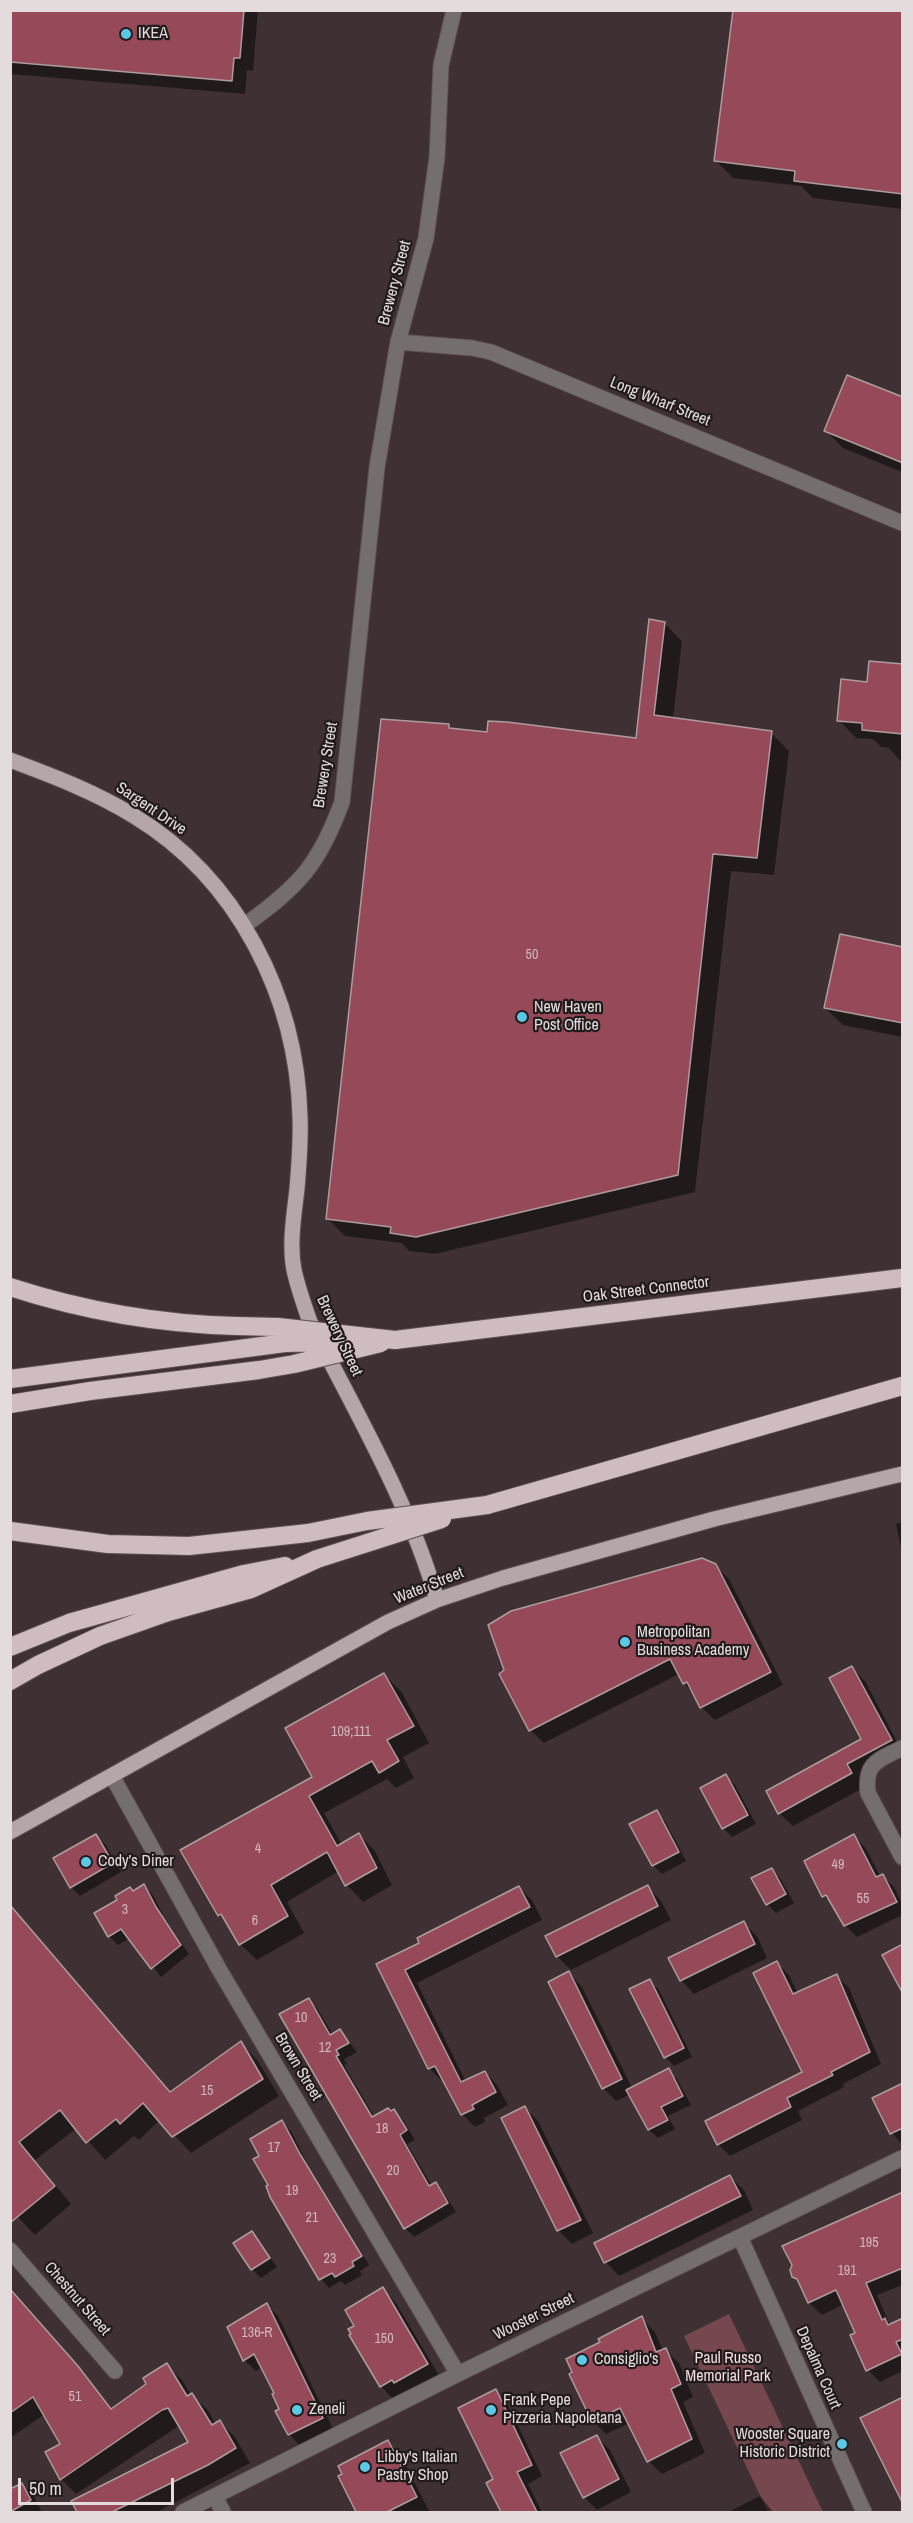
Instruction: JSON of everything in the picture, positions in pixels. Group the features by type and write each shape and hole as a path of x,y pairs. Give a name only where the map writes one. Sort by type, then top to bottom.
{"highway":[{"name":"Oak Street Connector","path":"395,1340 903,1278"},
{"path":"10,1287 71,1306 151,1320 278,1327 395,1340"},
{"path":"10,1379 285,1343 395,1340"},
{"path":"10,1404 90,1391 259,1370 395,1340"},
{"path":"10,1647 69,1623 244,1574 317,1559 487,1505 903,1386"},
{"path":"17,1532 108,1544 179,1546 308,1533 367,1521 487,1505"},
{"path":"10,1681 100,1636 168,1612 251,1589 317,1559"}],"main road":[{"name":"Sargent Drive","path":"10,760 80,786 144,823 170,842 219,888 245,925"},
{"name":"Brewery Street","path":"245,925 264,960 295,1056 300,1117 292,1229 293,1258 301,1297 310,1322 410,1522 428,1567 437,1600"},
{"name":"Water Street","path":"10,1832 388,1622 437,1600 503,1578 714,1519 903,1474"}],"street":[{"name":"Brewery Street","path":"245,925 277,902 301,880 330,835 342,802 371,512 382,427 398,342 426,238 437,157 441,65 454,10"},
{"name":"Long Wharf Street","path":"398,342 472,348 491,352 903,523"},
{"path":"903,1748 874,1763 868,1770 867,1781 868,1793 903,1857"},
{"name":"Brown Street","path":"112,1776 219,1969 458,2374"},
{"name":"Wooster Street","path":"183,2512 458,2374 903,2158"},
{"name":"Depalma Court","path":"740,2237 864,2512"},
{"name":"Chestnut Street","path":"10,2250 116,2371"},
{"path":"215,2497 223,2512"}],"green space":[{"name":"Paul Russo Memorial Park","path":"729,2314 823,2512 768,2512 684,2336"}],"building":[{"name":"IKEA","path":"10,10 244,10 240,58 234,58 232,81 10,62"},
{"path":"733,10 903,10 903,194 794,181 795,171 714,161"},
{"path":"847,375 903,397 903,463 824,431"},
{"name":"New Haven Post Office","path":"649,619 665,622 654,715 772,731 757,858 713,854 678,1175 416,1237 390,1233 391,1227 326,1219 381,719 449,724 449,728 487,732 488,721 507,722 636,738"},
{"path":"869,661 903,664 903,734 862,730 862,723 837,721 841,679 867,682"},
{"path":"840,934 903,947 903,1023 824,1008"},
{"name":"Metropolitan Business Academy","path":"702,1558 716,1564 771,1672 700,1708 687,1682 683,1684 670,1659 529,1731 499,1674 504,1670 488,1625 511,1611"},
{"path":"852,1666 892,1740 847,1764 852,1773 778,1814 766,1791 861,1739 829,1678"},
{"path":"384,1673 414,1726 387,1740 399,1761 379,1773 372,1761 309,1796 337,1846 359,1833 377,1868 345,1886 327,1852 271,1885 288,1916 239,1945 221,1914 218,1916 180,1850 312,1777 285,1728"},
{"path":"726,1774 748,1815 722,1829 700,1788"},
{"path":"657,1810 679,1852 652,1866 629,1824"},
{"path":"96,1834 113,1863 70,1888 53,1858"},
{"path":"854,1834 876,1877 883,1874 897,1902 844,1926 826,1895 822,1897 804,1861"},
{"path":"772,1868 786,1894 766,1905 751,1878"},
{"path":"144,1884 181,1945 151,1969 121,1929 108,1937 94,1913 117,1900 115,1896 130,1887 133,1891"},
{"path":"648,1885 658,1906 556,1957 545,1936"},
{"path":"519,1886 530,1907 405,1970 461,2082 485,2071 496,2092 472,2105 474,2109 461,2115 435,2066 428,2069 376,1964 419,1943 417,1938"},
{"path":"10,1905 170,2092 241,2041 263,2079 172,2137 143,2103 120,2124 116,2119 86,2143 60,2110 19,2142 55,2186 10,2223"},
{"path":"744,1921 755,1944 680,1981 668,1958"},
{"path":"903,1944 903,1994 882,1955"},
{"path":"777,1961 793,1994 837,1974 870,2052 831,2072 833,2075 787,2098 791,2107 717,2145 705,2121 802,2072 753,1973"},
{"path":"569,1971 622,2079 602,2089 548,1982"},
{"path":"650,1979 684,2048 664,2058 629,1989"},
{"path":"309,1998 330,2035 340,2029 349,2043 336,2050 339,2055 336,2056 372,2117 388,2108 391,2111 394,2109 407,2130 400,2135 429,2186 436,2182 448,2203 404,2229 279,2014"},
{"path":"669,2068 683,2096 661,2107 668,2120 648,2130 626,2090"},
{"path":"903,2083 903,2128 890,2134 872,2098"},
{"path":"525,2106 581,2220 557,2231 501,2118"},
{"path":"282,2120 362,2256 352,2262 354,2266 335,2277 332,2273 319,2280 270,2197 266,2186 268,2185 253,2159 259,2156 250,2139"},
{"path":"730,2175 741,2196 604,2263 594,2243"},
{"path":"903,2192 903,2268 866,2283 882,2320 885,2318 888,2325 903,2318 903,2339 896,2342 902,2354 866,2371 850,2335 855,2333 836,2290 808,2303 797,2279 792,2277 790,2270 792,2265 782,2246"},
{"path":"252,2231 270,2258 251,2270 233,2243"},
{"path":"383,2287 428,2364 394,2383 392,2380 380,2387 349,2335 351,2334 348,2329 354,2326 345,2310"},
{"path":"10,2289 78,2366 111,2409 146,2384 143,2378 167,2363 187,2396 192,2393 212,2425 220,2420 236,2448 208,2465 112,2512 77,2512 71,2501 188,2442 168,2408 60,2480 45,2452 60,2444 33,2397 10,2413"},
{"path":"267,2303 323,2418 288,2435 275,2411 279,2409 272,2394 274,2393 254,2354 243,2361 227,2327"},
{"path":"642,2316 656,2352 666,2348 681,2384 671,2389 692,2439 647,2462 620,2408 592,2422 569,2374 572,2372 566,2359 600,2342 598,2339"},
{"path":"496,2389 532,2465 517,2472 537,2512 501,2512 486,2483 493,2479 458,2408"},
{"path":"903,2397 903,2504 860,2418"},
{"path":"597,2435 619,2479 583,2498 560,2453"},
{"path":"388,2440 417,2497 387,2512 356,2512 338,2476 342,2474 338,2466"},
{"path":"22,2483 31,2500 10,2512 10,2489"}],"place":[{"name":"IKEA","path":"126,34"},
{"name":"New Haven Post Office","path":"522,1017"},
{"name":"Metropolitan Business Academy","path":"625,1642"},
{"name":"Cody’s Diner","path":"86,1862"},
{"name":"Consiglio's","path":"582,2360"},
{"name":"Zeneli","path":"297,2410"},
{"name":"Frank Pepe Pizzeria Napoletana","path":"491,2410"},
{"name":"Wooster Square Historic District","path":"842,2444"},
{"name":"Libby's Italian Pastry Shop","path":"365,2467"}]}
